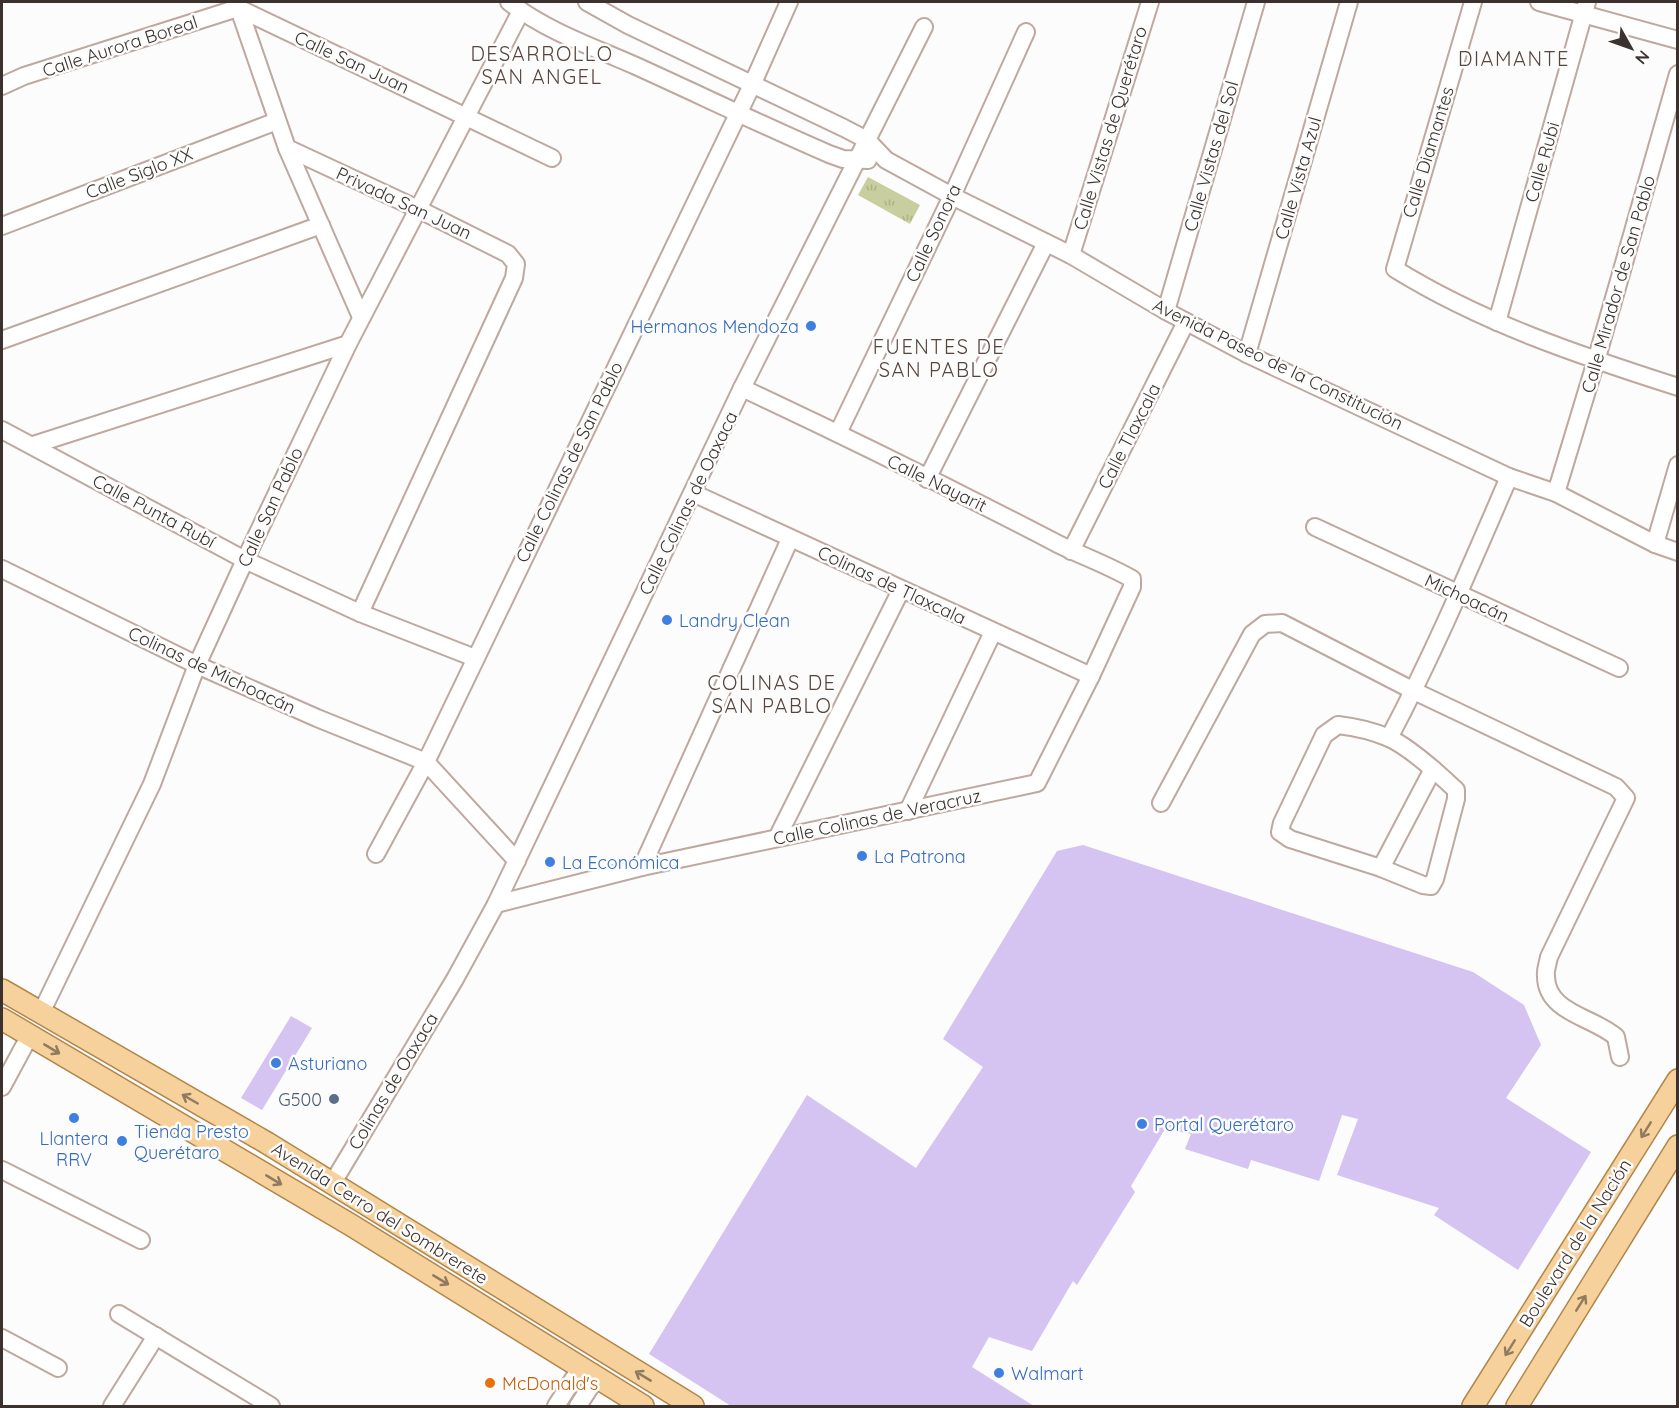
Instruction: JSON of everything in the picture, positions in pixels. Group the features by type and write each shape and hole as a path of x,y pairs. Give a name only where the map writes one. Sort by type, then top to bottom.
{"main road":[{"name":"Avenida Cerro del Sombrerete","path":"2,990 267,1143 693,1407"},
{"name":"Avenida Cerro del Sombrerete","path":"2,1019 351,1225 643,1407"},
{"name":"Boulevard de la Nación","path":"1473,1407 1677,1080"},
{"name":"Boulevard de la Nación","path":"1517,1407 1677,1146"}],"street":[{"path":"587,2 628,25 867,140"},
{"name":"Calle Colinas de San Pablo","path":"376,854 426,762 752,85 789,2"},
{"name":"Calle Vistas de Querétaro","path":"1071,255 1150,2"},
{"name":"Calle Vistas del Sol","path":"1166,311 1256,2"},
{"name":"Calle Vista Azul","path":"1247,354 1349,2"},
{"name":"Calle Diamantes","path":"1473,2 1395,269 1497,322"},
{"path":"1539,2 1585,8 1677,40"},
{"path":"237,5 287,148 361,317"},
{"name":"Calle Aurora Boreal","path":"2,86 24,76 237,5"},
{"name":"Calle San Juan","path":"237,5 465,116"},
{"path":"515,6 555,30 829,154 858,161 886,160"},
{"name":"Calle San Pablo","path":"41,1013 152,784 197,665 244,560 361,317 465,116 515,6"},
{"name":"Calle Rubi","path":"1497,322 1585,8"},
{"name":"Calle Colinas de Oaxaca","path":"455,979 517,861 742,388 924,27"},
{"name":"Calle Sonora","path":"838,433 952,196 1026,32"},
{"name":"Calle Mirador de San Pablo","path":"1556,494 1677,74"},
{"path":"465,116 552,158"},
{"name":"Calle Siglo XX","path":"2,226 277,121"},
{"name":"Avenida Paseo de la Constitución","path":"867,140 886,160 952,196 1071,255 1166,311 1247,354 1509,477 1556,494 1677,552"},
{"name":"Privada San Juan","path":"287,148 508,254 516,264 514,278 360,613"},
{"path":"2,340 321,225"},
{"path":"927,479 1046,243"},
{"name":"Calle Tlaxcala","path":"1071,551 1186,322"},
{"path":"1497,322 1596,361 1677,387"},
{"path":"33,445 348,344"},
{"name":"Calle Nayarit","path":"742,388 838,433 1071,551 1132,579"},
{"name":"Calle Punta Rubí","path":"2,430 244,560 360,613 475,658"},
{"path":"1655,543 1677,465"},
{"path":"1389,738 1414,692 1509,477"},
{"name":"Colinas de Tlaxcala","path":"693,493 1091,676"},
{"name":"Michoacán","path":"1315,527 1619,668"},
{"path":"642,867 790,539"},
{"name":"Colinas de Michoacán","path":"2,569 197,665 317,718 426,762"},
{"name":"Calle Colinas de Veracruz","path":"496,904 642,867 1037,783 1091,676 1132,587 1132,579"},
{"path":"777,838 901,590"},
{"path":"1161,803 1252,634 1265,624 1282,623 1414,692 1616,787 1626,798 1549,957 1545,976 1550,995 1562,1006 1616,1037 1620,1057"},
{"path":"908,811 993,632"},
{"path":"1338,725 1389,738 1433,769 1456,790 1456,799 1435,879 1431,886 1290,839 1280,832 1282,823 1324,735 1338,725"},
{"path":"426,762 517,861"},
{"path":"1381,868 1433,769"},
{"name":"Colinas de Oaxaca","path":"332,1184 455,979"},
{"path":"2,1087 30,1035"},
{"path":"2,1170 141,1240"},
{"path":"119,1314 156,1336 247,1400 271,1407"},
{"path":"112,1407 156,1336"},
{"path":"2,1338 58,1368"},
{"path":"556,1407 589,1372"},
{"path":"578,1407 589,1372"}],"green space":[{"path":"868,177 920,205 910,224 858,195"}],"building":[{"name":"Portal Querétaro","path":"1083,845 1473,972 1524,1005 1541,1045 1506,1098 1591,1152 1518,1270 1434,1215 1439,1208 1337,1175 1358,1119 1342,1115 1319,1181 1251,1160 1248,1169 1185,1149 1191,1134 1165,1129 1131,1186 1135,1192 1077,1285 1073,1281 1032,1351 989,1337 972,1367 1034,1406 731,1406 649,1354 807,1095 916,1168 983,1067 943,1039 1057,851"},
{"name":"Asturiano","path":"291,1016 312,1028 262,1110 241,1098"}],"place":[{"name":"Hermanos Mendoza","path":"811,326"},
{"name":"Landry Clean","path":"667,620"},
{"name":"La Patrona","path":"862,856"},
{"name":"La Económica","path":"550,862"},
{"name":"Asturiano","path":"276,1063"},
{"name":"G500","path":"334,1099"},
{"name":"Llantera RRV","path":"74,1118"},
{"name":"Portal Querétaro","path":"1142,1124"},
{"name":"Tienda Presto Querétaro","path":"122,1141"},
{"name":"Walmart","path":"999,1373"},
{"name":"McDonald's","path":"490,1383"}],"district":[{"name":"DIAMANTE","path":"1514,58"},
{"name":"DESARROLLO SAN ANGEL","path":"542,64"},
{"name":"FUENTES DE SAN PABLO","path":"939,358"},
{"name":"COLINAS DE SAN PABLO","path":"772,694"}]}
